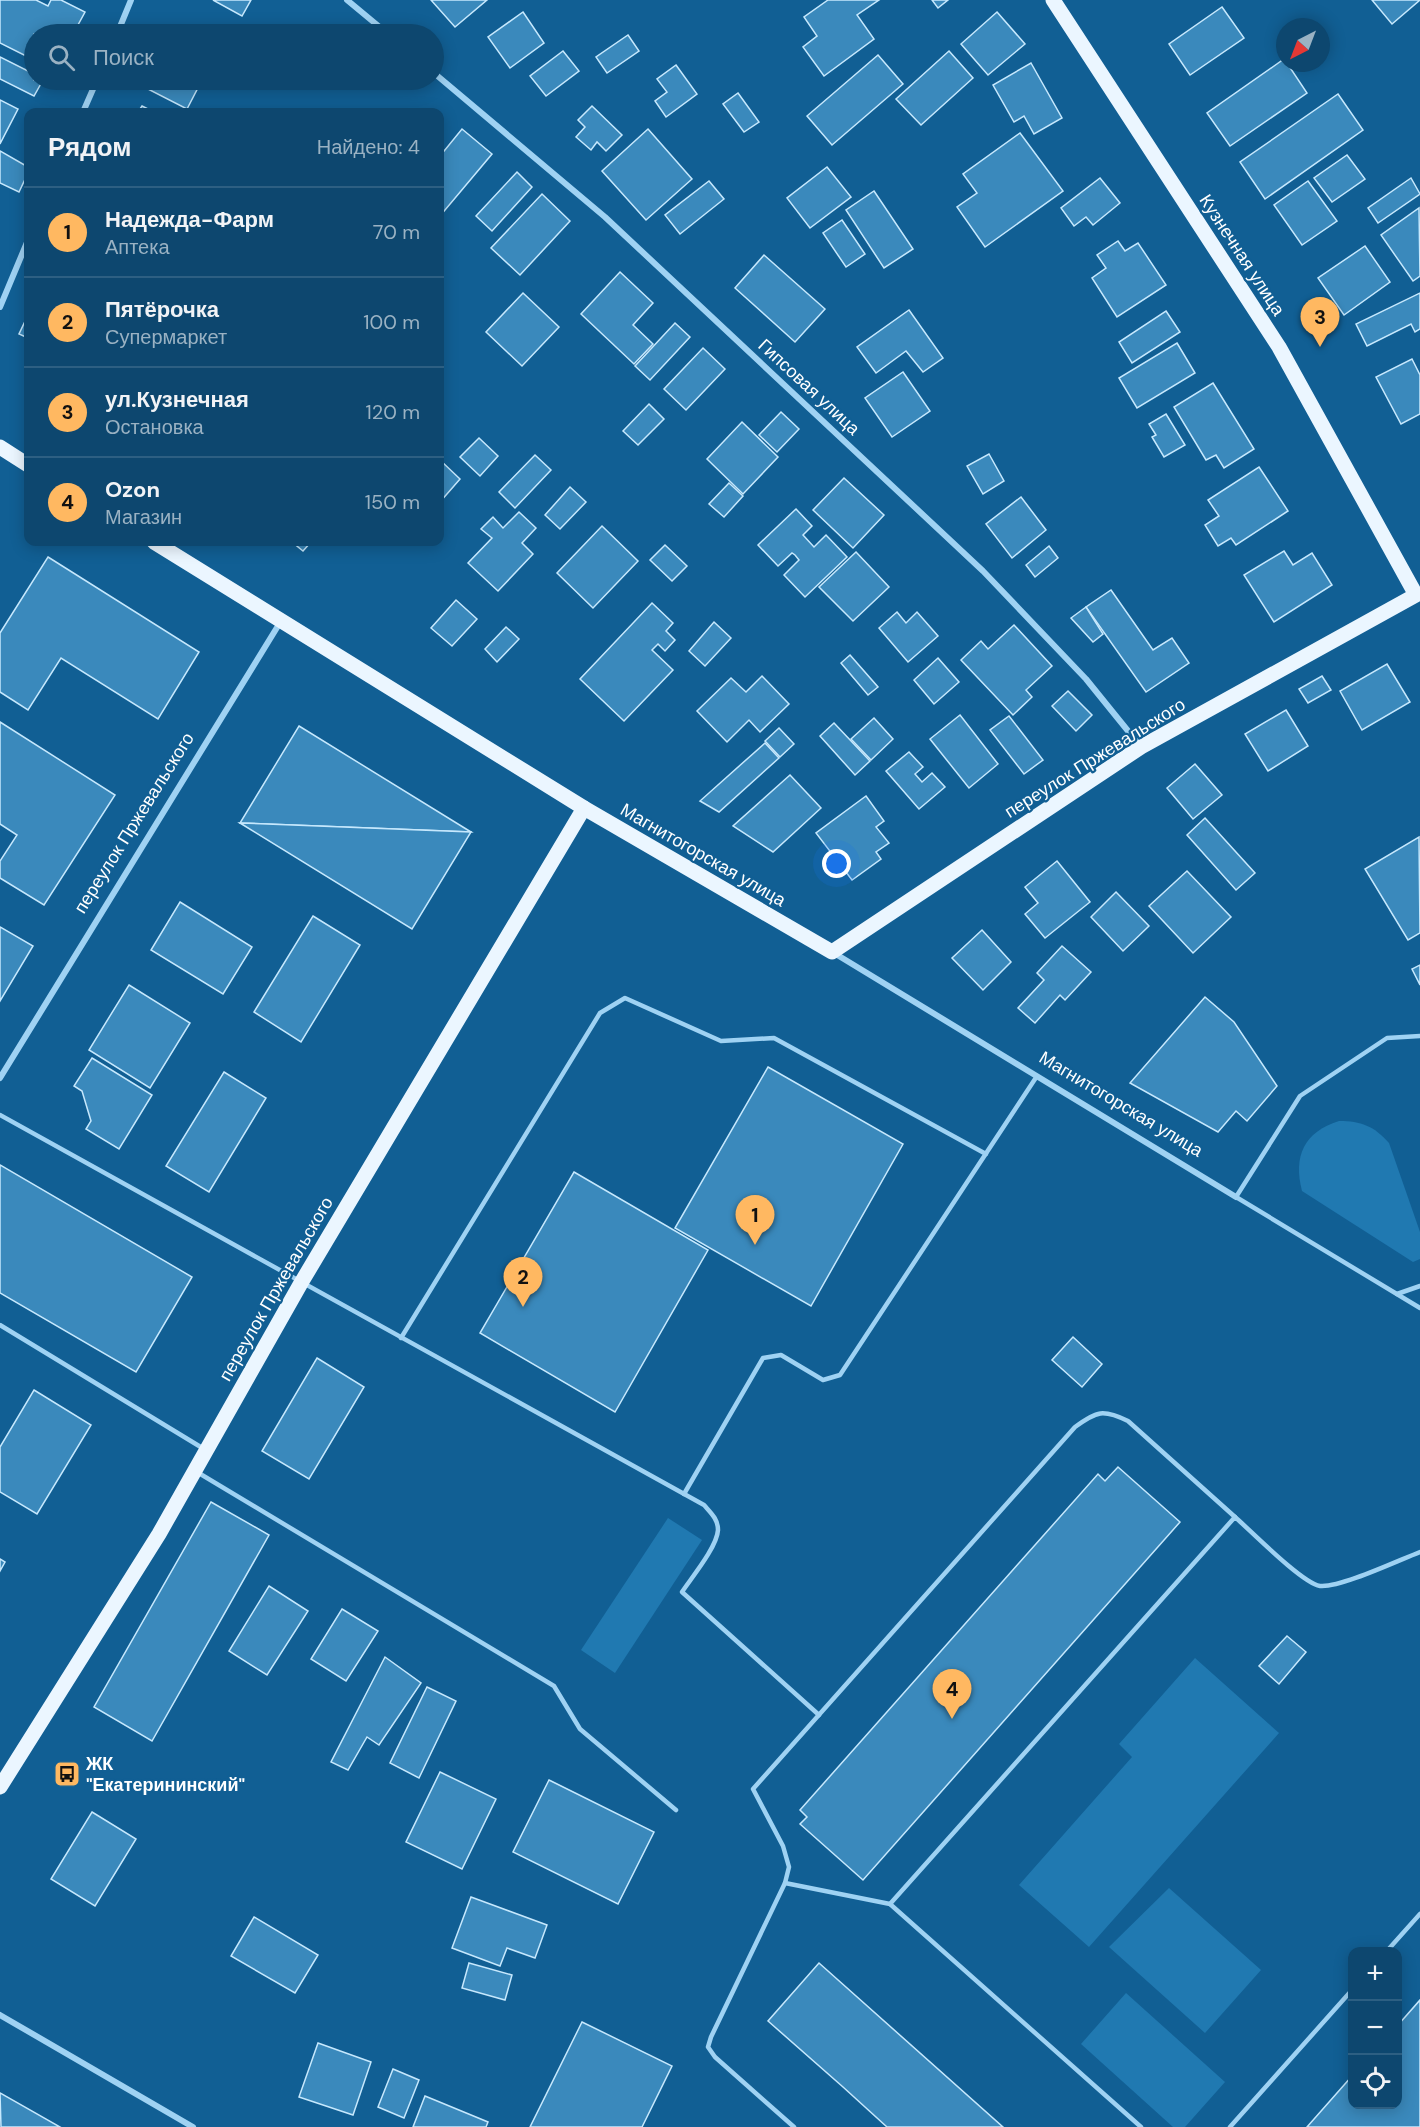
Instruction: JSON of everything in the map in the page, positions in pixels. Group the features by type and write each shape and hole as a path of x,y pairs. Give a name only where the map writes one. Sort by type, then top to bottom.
{"main road":[{"name":"Кузнечная улица","path":"1053,0 1279,347 1419,597"},
{"path":"0,447 24,462"},
{"name":"Магнитогорская улица","path":"161,546 584,808 832,952"},
{"name":"переулок Пржевальского","path":"832,952 1141,747 1419,597"},
{"name":"переулок Пржевальского","path":"0,1787 159,1534 301,1282 584,808"}],"street":[{"path":"121,24 131,0"},
{"path":"347,0 376,24"},
{"name":"Гипсовая улица","path":"444,81 605,217 983,572 1086,679 1141,747"},
{"path":"85,108 93,90"},
{"path":"0,307 24,250"},
{"name":"переулок Пржевальского","path":"0,1078 282,620"},
{"name":"Магнитогорская улица","path":"832,952 1236,1197"},
{"path":"0,2015 193,2127"}],"lane":[{"path":"401,1338 600,1013 625,998 721,1041 774,1038 986,1154"},
{"path":"1420,1036 1387,1038 1300,1096 1236,1197 1420,1308"},
{"path":"684,1494 763,1358 781,1354 823,1380 840,1375 1036,1076"},
{"path":"0,1115 704,1506 714,1516 718,1529 715,1542 682,1592 819,1715"},
{"path":"1397,1294 1420,1286"},
{"path":"0,1325 206,1451"},
{"path":"794,2127 715,2057 708,2047 785,1883 789,1867 783,1846 753,1789 1075,1427 1093,1414 1112,1413 1128,1421 1302,1576 1319,1586 1336,1584 1420,1552"},
{"path":"195,1470 554,1686 580,1729 676,1809"},
{"path":"890,1904 1235,1517"},
{"path":"785,1883 890,1904 1141,2127"},
{"path":"1390,1947 1420,1914"},
{"path":"1230,2127 1348,1996"}],"shaded area":[{"path":"1339,1121 1367,1126 1378,1132 1389,1143 1420,1232 1420,1259 1413,1262 1302,1191 1299,1167 1304,1147 1317,1132"},
{"path":"668,1518 702,1540 615,1673 581,1650"},
{"path":"1195,1658 1279,1733 1089,1947 1019,1885 1132,1757 1119,1744"},
{"path":"1169,1888 1261,1970 1205,2033 1109,1947"},
{"path":"1126,1993 1225,2082 1185,2127 1173,2127 1081,2044"}],"building":[{"path":"0,0 36,0 48,6 51,0 61,0 85,12 78,24 24,24 24,55 0,43"},
{"path":"213,0 251,0 242,16"},
{"path":"431,0 487,0 455,27"},
{"path":"828,0 879,0 857,15 874,39 824,76 803,47 817,36 804,17"},
{"path":"932,0 948,0 938,8"},
{"path":"1372,0 1420,0 1392,24"},
{"path":"1222,7 1244,38 1190,75 1169,44"},
{"path":"523,12 544,43 510,68 488,37"},
{"path":"997,12 1025,44 988,75 961,44"},
{"path":"628,35 639,51 607,73 596,57"},
{"path":"563,51 579,71 546,96 530,76"},
{"path":"949,51 973,78 921,125 896,99"},
{"path":"878,55 903,84 832,145 807,116"},
{"path":"0,57 24,69 24,90 37,90 34,96 0,79"},
{"path":"1031,63 1062,118 1034,134 1024,116 1014,122 993,85"},
{"path":"676,65 697,94 666,117 655,101 667,92 657,79"},
{"path":"1276,65 1276,72 1293,72 1307,93 1230,146 1207,113"},
{"path":"150,90 197,90 188,108"},
{"path":"738,93 759,122 744,132 723,104"},
{"path":"1338,94 1363,130 1265,199 1240,162"},
{"path":"0,100 18,109 0,144"},
{"path":"592,106 622,135 606,151 597,142 591,150 576,137 585,127 578,120"},
{"path":"462,129 492,154 444,211 444,151"},
{"path":"648,129 692,179 646,220 602,171"},
{"path":"1020,133 1063,191 985,247 957,207 977,193 963,174"},
{"path":"0,151 24,165 24,181 19,192 0,183"},
{"path":"1347,155 1365,179 1332,202 1314,178"},
{"path":"827,167 851,197 810,228 787,198"},
{"path":"517,172 532,187 492,231 476,216"},
{"path":"1100,178 1120,203 1093,225 1086,217 1074,226 1061,208"},
{"path":"1411,178 1420,194 1378,223 1368,208"},
{"path":"709,181 724,199 680,234 665,215"},
{"path":"1308,181 1337,221 1302,245 1274,205"},
{"path":"874,191 913,249 884,268 846,210"},
{"path":"542,194 570,221 520,275 491,248"},
{"path":"1419,208 1420,276 1413,281 1381,235"},
{"path":"842,220 865,254 846,267 823,233"},
{"path":"1118,241 1125,251 1138,243 1166,285 1117,317 1092,278 1106,268 1097,255"},
{"path":"1365,246 1390,282 1344,315 1318,278"},
{"path":"764,255 825,309 795,342 735,288"},
{"path":"620,272 653,303 633,325 653,344 634,364 581,314"},
{"path":"523,293 559,327 522,366 486,332"},
{"path":"1420,293 1420,329 1415,332 1411,324 1367,346 1356,324"},
{"path":"909,310 943,358 923,372 906,351 876,373 857,347"},
{"path":"1166,311 1180,332 1132,363 1119,342"},
{"path":"24,323 24,336 19,334"},
{"path":"675,323 690,337 650,380 635,366"},
{"path":"1177,343 1195,373 1137,408 1119,378"},
{"path":"703,348 725,369 686,410 664,389"},
{"path":"1412,359 1420,375 1420,414 1401,424 1376,377"},
{"path":"903,372 930,411 892,437 865,398"},
{"path":"1213,383 1254,449 1224,468 1216,455 1206,460 1174,407"},
{"path":"649,404 664,419 638,445 623,431"},
{"path":"781,412 799,429 777,452 759,435"},
{"path":"1166,414 1185,445 1164,457 1152,437 1156,435 1149,424"},
{"path":"742,422 778,457 743,494 707,459"},
{"path":"479,438 498,456 480,476 460,457"},
{"path":"989,454 1004,481 983,494 967,466"},
{"path":"535,455 551,470 515,508 499,492"},
{"path":"444,464 460,479 444,497"},
{"path":"1259,467 1288,511 1236,545 1231,538 1218,546 1205,525 1219,516 1208,500"},
{"path":"844,478 884,515 853,548 813,510"},
{"path":"729,483 743,496 724,517 709,504"},
{"path":"570,487 586,502 560,529 545,515"},
{"path":"1021,497 1046,530 1012,558 986,524"},
{"path":"796,509 812,526 803,535 814,547 826,535 847,557 805,597 784,575 799,560 795,555 792,553 778,566 758,545"},
{"path":"519,512 536,528 522,543 533,554 498,591 468,563 492,538 481,529 493,517 503,528"},
{"path":"602,526 638,561 593,608 557,573"},
{"path":"665,545 687,566 672,581 650,560"},
{"path":"297,546 307,546 303,551"},
{"path":"1049,546 1058,558 1035,577 1026,565"},
{"path":"1284,551 1293,565 1312,553 1332,585 1274,622 1244,575"},
{"path":"856,552 889,587 853,621 819,587"},
{"path":"48,557 199,652 158,719 61,658 28,710 0,692 0,633"},
{"path":"1111,590 1153,650 1172,638 1189,663 1146,692 1086,607"},
{"path":"456,600 477,619 452,646 431,628"},
{"path":"652,603 673,623 666,631 675,640 665,651 658,644 652,650 673,670 624,721 580,679"},
{"path":"1086,607 1103,634 1093,642 1071,618"},
{"path":"897,612 906,623 917,612 938,636 908,662 879,628"},
{"path":"714,622 731,638 705,666 689,651"},
{"path":"1014,625 1052,666 1026,690 1032,697 1013,715 961,660 981,641 988,649"},
{"path":"506,627 519,639 497,662 485,649"},
{"path":"850,655 878,687 868,695 841,663"},
{"path":"938,658 959,682 934,704 914,680"},
{"path":"1387,664 1410,702 1362,730 1340,691"},
{"path":"762,676 789,704 760,732 749,720 727,742 697,711 731,678 746,692"},
{"path":"1322,676 1331,690 1308,703 1299,689"},
{"path":"1068,691 1092,715 1076,731 1052,706"},
{"path":"1286,710 1308,746 1268,771 1245,734"},
{"path":"960,715 998,764 969,788 930,739"},
{"path":"1009,716 1043,760 1024,774 990,730"},
{"path":"874,718 893,739 871,760 851,739"},
{"path":"0,722 115,795 44,905 0,878 0,861 17,835 0,824"},
{"path":"834,723 870,761 855,775 820,736"},
{"path":"299,726 471,832 240,823"},
{"path":"779,728 794,744 780,757 765,741"},
{"path":"765,743 779,758 719,812 700,801"},
{"path":"909,752 923,767 915,774 922,782 932,773 945,787 919,809 886,771"},
{"path":"1195,764 1222,795 1193,819 1167,788"},
{"path":"790,775 821,808 773,852 733,826"},
{"path":"866,796 884,821 876,827 889,843 876,852 881,859 852,880 816,833"},
{"path":"1205,818 1255,873 1236,890 1187,835"},
{"path":"240,823 471,832 412,929"},
{"path":"1419,837 1420,933 1408,940 1365,869"},
{"path":"1057,861 1090,902 1045,938 1025,914 1038,903 1025,887"},
{"path":"1187,871 1231,917 1193,953 1149,906"},
{"path":"1116,892 1149,926 1123,951 1091,917"},
{"path":"180,902 252,947 223,994 151,950"},
{"path":"313,916 360,945 301,1042 254,1012"},
{"path":"0,927 33,946 0,1001"},
{"path":"982,930 1011,962 983,990 952,958"},
{"path":"1062,946 1091,972 1065,1000 1060,995 1035,1023 1018,1008 1044,980 1037,973"},
{"path":"1420,965 1420,985 1412,969"},
{"path":"129,985 190,1023 150,1088 89,1050"},
{"path":"1205,997 1234,1022 1277,1086 1247,1121 1236,1111 1218,1132 1130,1083"},
{"path":"92,1058 152,1095 119,1149 86,1129 91,1121 82,1091 74,1086"},
{"path":"768,1067 903,1144 811,1306 675,1228"},
{"path":"224,1072 266,1098 209,1192 166,1166"},
{"path":"0,1165 192,1277 136,1372 0,1293"},
{"path":"574,1172 708,1250 615,1412 480,1333"},
{"path":"1073,1337 1102,1364 1082,1387 1052,1360"},
{"path":"317,1358 364,1387 309,1479 262,1451"},
{"path":"34,1390 91,1425 37,1514 0,1492 0,1447"},
{"path":"1118,1467 1180,1522 863,1880 800,1824 807,1817 800,1810 1098,1474 1105,1481"},
{"path":"211,1502 269,1535 152,1741 94,1707"},
{"path":"0,1559 5,1562 0,1571"},
{"path":"269,1586 308,1611 267,1675 229,1651"},
{"path":"342,1609 378,1631 346,1681 311,1659"},
{"path":"1287,1636 1306,1652 1279,1684 1259,1666"},
{"path":"385,1657 421,1683 379,1745 367,1737 348,1770 331,1762"},
{"path":"427,1687 456,1701 419,1778 390,1763"},
{"path":"440,1772 496,1799 462,1869 406,1842"},
{"path":"549,1780 654,1832 618,1904 513,1852"},
{"path":"92,1812 136,1839 95,1906 51,1879"},
{"path":"471,1897 547,1925 535,1958 507,1948 500,1966 452,1948"},
{"path":"254,1917 318,1955 295,1993 231,1956"},
{"path":"469,1963 512,1975 505,2000 462,1988"},
{"path":"819,1963 1003,2127 887,2127 768,2021"},
{"path":"1420,2000 1420,2127 1307,2127 1348,2081 1348,2109 1402,2109 1402,2020"},
{"path":"582,2022 672,2066 642,2127 530,2127"},
{"path":"318,2043 371,2062 353,2115 299,2097"},
{"path":"393,2069 419,2080 404,2118 378,2107"},
{"path":"0,2093 60,2127 1,2127"},
{"path":"425,2096 488,2122 486,2127 413,2127"}],"place":[{"name":"ул.Кузнечная","path":"1320,347"},
{"name":"Надежда-Фарм","path":"755,1245"},
{"name":"Пятёрочка","path":"523,1307"},
{"name":"Ozon","path":"952,1719"},
{"name":"ЖК \"Екатерининский\"","path":"67,1774"}]}
